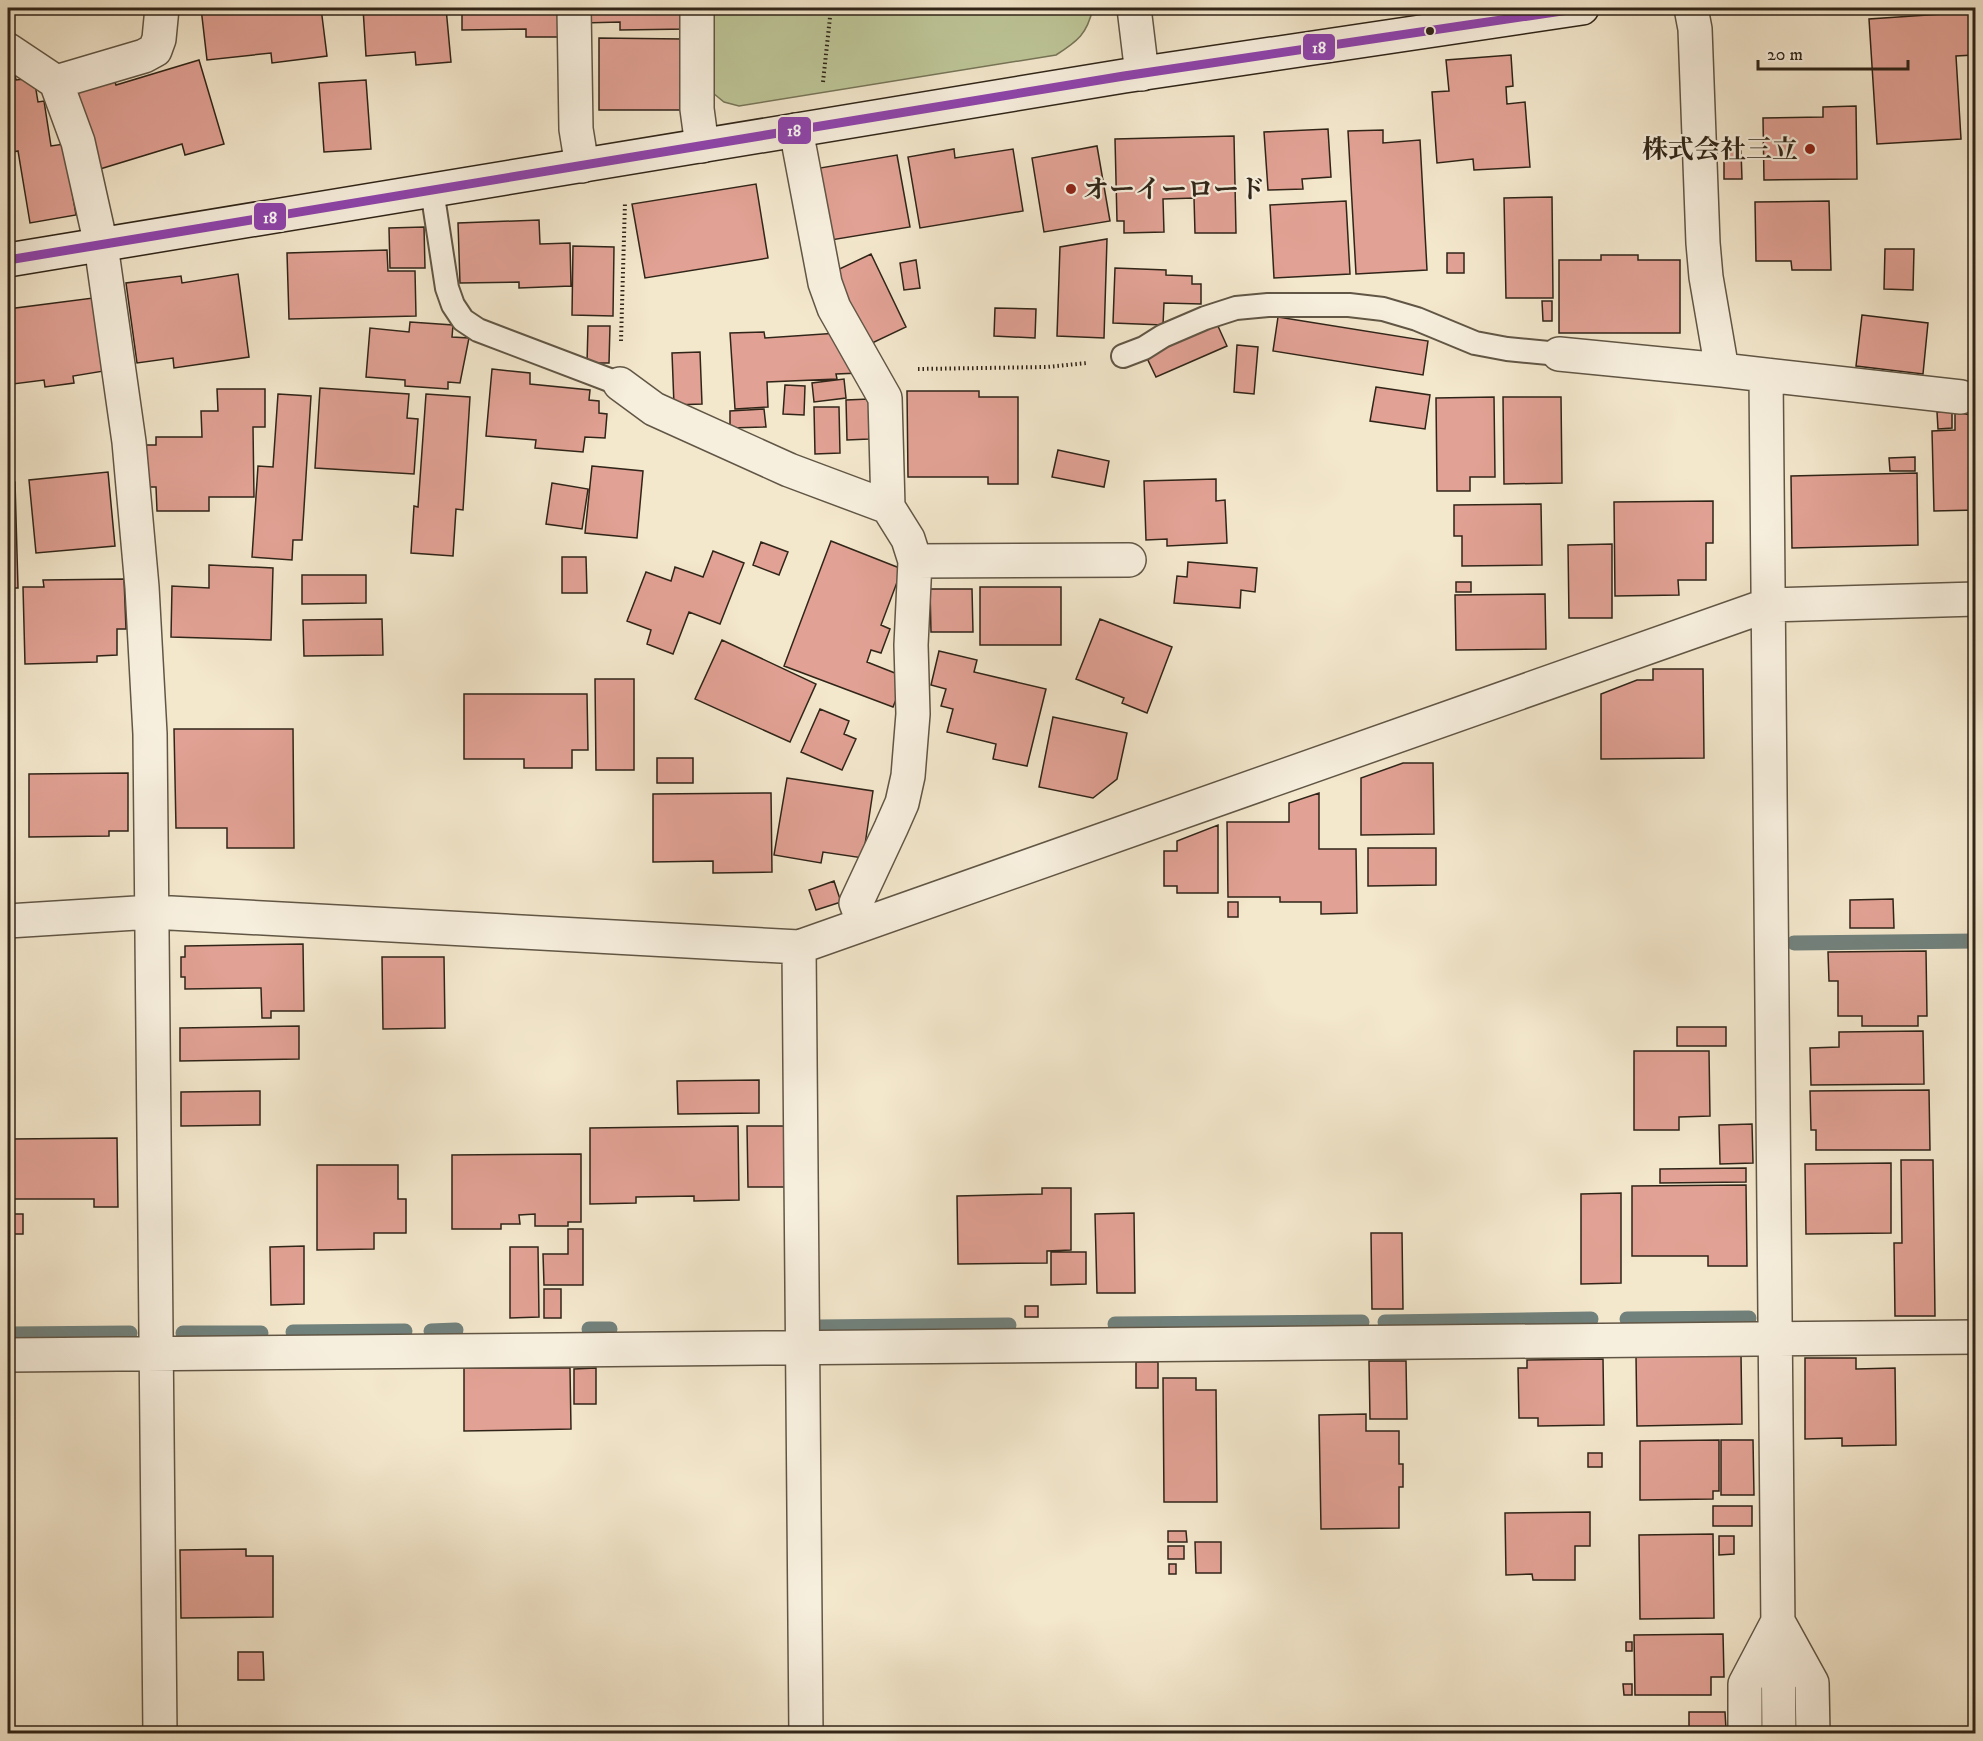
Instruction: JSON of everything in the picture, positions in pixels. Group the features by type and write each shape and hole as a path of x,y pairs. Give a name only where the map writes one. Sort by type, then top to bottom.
{"street":[{"path":"56,82 144,56 154,50 159,39 162,8"},
{"path":"574,8 576,129 582,166"},
{"path":"697,8 697,109 702,146"},
{"path":"1134,8 1142,74"},
{"path":"8,260 1142,74 1445,18 1582,8"},
{"path":"1691,8 1695,29 1704,260 1722,370"},
{"path":"8,50 56,82 78,142 101,245 129,441 142,587 150,734 160,1734"},
{"path":"796,130 825,283 834,308 885,398 888,507 908,539 915,561 910,645 913,714 908,776 902,803 856,903 864,924"},
{"path":"1559,354 1722,370 1968,399"},
{"path":"1766,375 1779,1734"},
{"path":"621,384 654,409 789,470 888,507"},
{"path":"915,561 1129,561"},
{"path":"8,921 152,912 798,947 1768,605 1976,599"},
{"path":"798,947 806,1734"},
{"path":"8,1355 1976,1336"},
{"path":"1745,1734 1745,1684 1778,1620"},
{"path":"1778,1620 1812,1683 1813,1734"}],"lane":[{"path":"432,190 447,288 453,305 463,320 478,330 621,384"},
{"path":"1123,356 1205,318 1236,308 1268,305 1349,305 1383,309 1417,319 1476,342 1507,349 1559,354"}],"path":[{"path":"822,89 831,8"},
{"path":"618,159 625,197 621,384"},
{"path":"874,378 891,370 1047,367 1123,356"}],"green space":[{"path":"710,8 1093,8 1084,31 1056,55 739,106 724,102 713,93"}],"building":[{"path":"201,8 321,8 327,56 272,63 271,53 207,60"},
{"path":"363,8 446,8 451,62 416,65 415,52 366,56"},
{"path":"462,8 563,8 563,37 526,37 526,29 462,30"},
{"path":"583,8 687,8 688,29 620,30 620,22 583,23"},
{"path":"1972,12 1974,55 1956,56 1961,139 1877,144 1869,19"},
{"path":"599,38 682,39 682,110 599,110"},
{"path":"1511,55 1513,86 1506,87 1507,104 1525,102 1530,167 1474,170 1473,159 1437,163 1432,92 1449,91 1446,60"},
{"path":"199,60 224,144 185,155 182,144 100,169 76,90 114,79 116,85"},
{"path":"12,62 16,80 34,78 38,102 44,101 51,146 64,144 76,215 30,223 18,151 8,153 8,63"},
{"path":"366,80 371,149 324,152 319,83"},
{"path":"1856,106 1857,179 1764,180 1763,118 1823,117 1823,107"},
{"path":"1328,129 1331,177 1302,179 1303,189 1268,190 1264,132"},
{"path":"1383,130 1383,143 1420,140 1427,270 1356,274 1348,131"},
{"path":"1234,136 1236,233 1195,233 1194,198 1163,199 1164,232 1124,233 1124,221 1117,221 1115,139"},
{"name":"オーイーロード","path":"1097,146 1110,221 1044,232 1032,158"},
{"path":"954,149 955,158 1013,149 1023,211 920,228 908,157"},
{"path":"1724,151 1741,151 1742,179 1724,179"},
{"path":"897,155 910,227 825,241 814,169"},
{"path":"756,184 768,258 645,278 632,204"},
{"path":"1552,197 1553,298 1506,298 1504,198"},
{"path":"1346,201 1350,274 1274,278 1270,205"},
{"path":"1829,201 1831,270 1792,270 1791,261 1756,261 1755,202"},
{"path":"539,220 540,244 570,243 571,286 519,288 519,282 460,283 458,223"},
{"path":"424,227 425,268 390,268 389,228"},
{"path":"1107,239 1104,338 1057,336 1060,247"},
{"path":"573,246 614,247 613,316 572,315"},
{"path":"1885,249 1914,249 1913,290 1884,289"},
{"path":"387,250 388,271 415,271 416,316 289,319 287,253"},
{"path":"1447,253 1464,253 1464,273 1447,273"},
{"path":"871,254 906,327 868,345 833,272"},
{"path":"1601,255 1638,255 1638,260 1680,260 1680,333 1559,333 1559,260 1601,260"},
{"path":"916,260 920,288 904,290 900,263"},
{"path":"1115,268 1166,270 1166,275 1192,276 1192,284 1201,284 1201,304 1164,303 1163,325 1113,323"},
{"path":"238,274 249,357 174,368 173,358 137,363 126,283 181,276 182,283"},
{"path":"93,298 104,371 73,376 74,383 45,387 44,380 13,384 8,345 8,309"},
{"path":"1542,301 1552,301 1552,321 1543,321"},
{"path":"995,308 1036,309 1035,338 994,336"},
{"path":"1862,315 1928,323 1923,374 1856,366"},
{"path":"1278,317 1428,341 1423,375 1273,351"},
{"path":"410,322 453,325 452,337 469,338 460,383 448,382 448,389 405,386 405,380 366,377 370,328 409,332"},
{"path":"1217,324 1227,346 1156,377 1146,356"},
{"path":"588,326 610,326 609,363 587,363"},
{"path":"764,332 765,338 838,333 860,373 836,374 837,379 767,382 768,407 735,409 730,333"},
{"path":"1237,345 1258,347 1254,394 1234,392"},
{"path":"700,352 702,404 674,405 672,353"},
{"path":"492,369 530,373 530,384 590,390 589,400 599,401 599,413 607,414 605,438 585,437 583,452 535,448 536,440 486,436"},
{"path":"844,379 846,398 814,402 812,383"},
{"path":"8,384 14,452 8,453"},
{"path":"785,385 805,386 804,415 783,414"},
{"path":"1376,387 1430,395 1425,429 1370,421"},
{"path":"320,388 409,394 407,418 418,419 414,474 315,468"},
{"path":"217,389 265,389 265,427 253,427 254,497 209,497 209,511 157,511 156,487 147,487 143,445 156,445 156,437 202,437 201,411 218,411"},
{"path":"907,391 979,391 979,397 1018,397 1018,484 988,484 988,477 908,477"},
{"path":"278,394 311,396 302,540 293,540 292,560 252,557 258,466 273,467"},
{"path":"426,394 470,397 463,510 456,509 453,556 411,553 414,506 418,507"},
{"path":"1494,397 1495,477 1470,477 1470,491 1437,491 1436,398"},
{"path":"1503,397 1561,397 1562,483 1504,484"},
{"path":"869,399 869,439 847,440 846,400"},
{"path":"814,407 839,407 840,453 815,454"},
{"path":"764,409 766,427 730,428 730,411"},
{"path":"1952,411 1952,428 1938,429 1937,412"},
{"path":"1955,412 1976,416 1976,510 1934,511 1932,431 1955,430"},
{"path":"1058,450 1109,461 1104,487 1052,477"},
{"path":"1915,457 1915,471 1890,471 1889,458"},
{"path":"592,466 643,471 637,538 585,533"},
{"path":"108,472 115,546 36,553 29,480"},
{"path":"1917,473 1918,545 1792,548 1791,476"},
{"path":"1216,479 1216,501 1225,500 1227,543 1167,546 1167,539 1146,540 1144,481"},
{"path":"8,482 15,482 18,588 8,588"},
{"path":"552,483 588,489 582,529 546,524"},
{"path":"1713,501 1713,543 1706,543 1706,580 1678,580 1679,595 1615,596 1614,502"},
{"path":"1541,504 1542,565 1462,566 1462,536 1454,536 1454,505"},
{"path":"831,541 902,569 881,625 890,629 881,653 871,650 867,662 905,677 893,707 784,666"},
{"path":"761,542 788,552 779,575 753,565"},
{"path":"1612,544 1612,618 1569,618 1568,545"},
{"path":"713,551 744,563 720,624 689,612 673,654 647,644 651,630 627,621 646,572 671,581 675,567 703,577"},
{"path":"562,557 586,557 587,593 562,593"},
{"path":"1188,562 1257,568 1255,592 1241,590 1240,608 1174,603 1177,576 1187,577"},
{"path":"209,565 273,568 271,640 171,637 172,586 209,588"},
{"path":"302,575 366,575 366,603 302,604"},
{"path":"124,579 126,629 117,629 117,655 97,656 97,662 25,664 23,587 44,587 43,580"},
{"path":"1456,582 1471,582 1471,592 1456,592"},
{"path":"980,587 1061,587 1061,645 980,645"},
{"path":"930,589 972,589 973,632 931,632"},
{"path":"1545,594 1546,649 1456,650 1455,595"},
{"path":"382,619 383,655 304,656 303,620"},
{"path":"1100,619 1172,647 1147,713 1122,703 1124,698 1076,679"},
{"path":"722,640 816,684 790,742 695,699"},
{"path":"939,651 977,660 974,672 1046,689 1027,766 993,759 996,744 947,732 953,709 941,706 946,689 931,685"},
{"path":"1653,669 1703,669 1704,758 1601,759 1601,694 1637,680 1653,680"},
{"path":"595,679 634,679 634,770 596,770"},
{"path":"464,694 587,694 588,750 572,750 572,768 524,768 524,759 464,759"},
{"path":"820,709 849,721 844,734 856,739 842,770 801,752"},
{"path":"1053,717 1127,733 1117,779 1093,798 1039,787"},
{"path":"174,729 293,729 294,848 227,848 227,828 176,828"},
{"path":"657,758 693,758 693,783 657,783"},
{"path":"1403,763 1433,763 1434,834 1361,835 1361,778"},
{"path":"128,773 128,831 109,831 109,836 29,837 29,774"},
{"path":"787,778 873,791 863,858 823,852 821,863 774,855"},
{"path":"771,793 772,872 713,873 713,861 653,862 653,794"},
{"path":"1319,793 1319,849 1356,849 1357,913 1321,914 1321,902 1280,902 1280,897 1228,897 1227,822 1289,822 1289,803"},
{"path":"1218,825 1218,893 1177,893 1177,886 1164,886 1164,851 1177,851 1177,841"},
{"path":"1368,848 1436,848 1436,885 1368,886"},
{"path":"834,881 841,902 816,910 809,890"},
{"path":"1893,899 1894,928 1850,928 1850,900"},
{"path":"1228,902 1238,902 1238,917 1228,917"},
{"path":"303,944 304,1011 271,1011 271,1018 262,1018 261,988 185,989 185,977 181,977 181,957 185,957 185,946"},
{"path":"1926,951 1927,1016 1918,1016 1918,1026 1862,1026 1862,1016 1838,1016 1838,981 1829,981 1828,952"},
{"path":"382,957 444,957 445,1028 383,1029"},
{"path":"299,1026 299,1059 180,1061 180,1028"},
{"path":"1677,1027 1726,1027 1726,1046 1677,1046"},
{"path":"1923,1031 1924,1084 1811,1085 1810,1048 1839,1047 1839,1032"},
{"path":"1634,1051 1709,1051 1710,1116 1679,1117 1679,1130 1634,1130"},
{"path":"759,1080 759,1113 678,1114 677,1081"},
{"path":"1929,1090 1930,1150 1816,1150 1816,1130 1811,1130 1810,1091"},
{"path":"260,1091 260,1125 181,1126 181,1092"},
{"path":"1752,1124 1753,1163 1720,1164 1719,1125"},
{"path":"738,1126 739,1200 694,1201 694,1196 636,1197 636,1203 590,1204 590,1128"},
{"path":"747,1126 785,1126 786,1187 748,1187"},
{"path":"117,1138 118,1207 94,1207 94,1199 12,1199 11,1139"},
{"path":"581,1154 581,1222 568,1222 568,1226 535,1226 535,1214 519,1215 520,1224 501,1224 501,1229 452,1229 452,1155"},
{"path":"1901,1160 1933,1160 1935,1316 1895,1316 1894,1243 1902,1243"},
{"path":"1891,1163 1891,1233 1806,1234 1805,1164"},
{"path":"317,1165 398,1165 398,1199 406,1199 406,1233 374,1233 374,1249 317,1250"},
{"path":"1746,1168 1746,1182 1660,1183 1660,1169"},
{"path":"1746,1185 1747,1266 1708,1266 1708,1256 1632,1256 1632,1186"},
{"path":"1042,1188 1071,1188 1071,1250 1047,1251 1047,1263 958,1264 957,1196 1042,1194"},
{"path":"1621,1193 1621,1283 1581,1284 1581,1194"},
{"path":"1134,1213 1135,1293 1097,1293 1095,1214"},
{"path":"10,1214 23,1214 23,1234 10,1234"},
{"path":"568,1229 583,1229 583,1285 544,1285 543,1254 568,1254"},
{"path":"1371,1233 1402,1233 1403,1309 1372,1309"},
{"path":"304,1246 304,1304 271,1305 270,1247"},
{"path":"510,1247 538,1247 539,1317 510,1318"},
{"path":"1051,1252 1086,1252 1086,1284 1051,1285"},
{"path":"544,1289 561,1289 561,1318 544,1318"},
{"path":"1025,1306 1038,1306 1038,1317 1025,1317"},
{"path":"1741,1355 1742,1424 1637,1426 1636,1356"},
{"path":"1805,1358 1856,1358 1856,1369 1895,1368 1896,1445 1842,1446 1842,1438 1805,1439"},
{"path":"1603,1359 1604,1425 1538,1426 1538,1418 1519,1418 1518,1368 1527,1368 1527,1360"},
{"path":"1369,1361 1406,1361 1407,1419 1370,1419"},
{"path":"1136,1362 1158,1362 1158,1388 1136,1388"},
{"path":"464,1368 570,1368 571,1429 464,1431"},
{"path":"596,1368 596,1404 574,1404 574,1369"},
{"path":"1163,1378 1196,1378 1196,1390 1216,1390 1217,1502 1164,1502"},
{"path":"1366,1414 1366,1431 1399,1431 1399,1464 1403,1464 1403,1487 1399,1487 1399,1528 1321,1529 1319,1415"},
{"path":"1719,1440 1719,1491 1713,1491 1713,1499 1640,1500 1640,1441"},
{"path":"1721,1440 1753,1440 1754,1495 1721,1495"},
{"path":"1588,1453 1602,1453 1602,1467 1588,1467"},
{"path":"1713,1506 1752,1506 1752,1526 1713,1526"},
{"path":"1590,1512 1590,1546 1575,1546 1575,1580 1533,1580 1532,1574 1506,1575 1505,1513"},
{"path":"1168,1531 1186,1531 1187,1542 1168,1542"},
{"path":"1713,1534 1714,1618 1640,1619 1639,1535"},
{"path":"1719,1536 1734,1536 1734,1554 1719,1555"},
{"path":"1195,1542 1221,1542 1221,1573 1196,1573"},
{"path":"1168,1546 1184,1546 1184,1559 1168,1559"},
{"path":"246,1549 246,1556 273,1556 273,1617 181,1618 180,1550"},
{"path":"1169,1564 1176,1564 1176,1574 1169,1574"},
{"path":"1723,1634 1724,1677 1711,1677 1711,1695 1635,1695 1634,1635"},
{"path":"1626,1642 1632,1642 1632,1651 1626,1651"},
{"path":"238,1652 263,1652 264,1680 238,1680"},
{"path":"1623,1684 1632,1684 1632,1695 1624,1695"},
{"path":"1689,1712 1725,1712 1726,1729 1689,1730"}],"waterway":[{"path":"1794,943 1976,941"},
{"path":"1627,1319 1749,1318"},
{"path":"1385,1322 1591,1319"},
{"path":"1115,1324 1362,1322"},
{"path":"818,1327 1009,1325"},
{"path":"589,1329 610,1329"},
{"path":"431,1331 456,1330"},
{"path":"293,1332 405,1331"},
{"path":"11,1334 130,1333"},
{"path":"183,1333 261,1333"}],"transit line":[{"name":"18","path":"8,260 1124,76 1582,8"}],"place":[{"name":"株式会社三立","path":"1810,149"},
{"name":"オーイーロード","path":"1071,189"}]}
